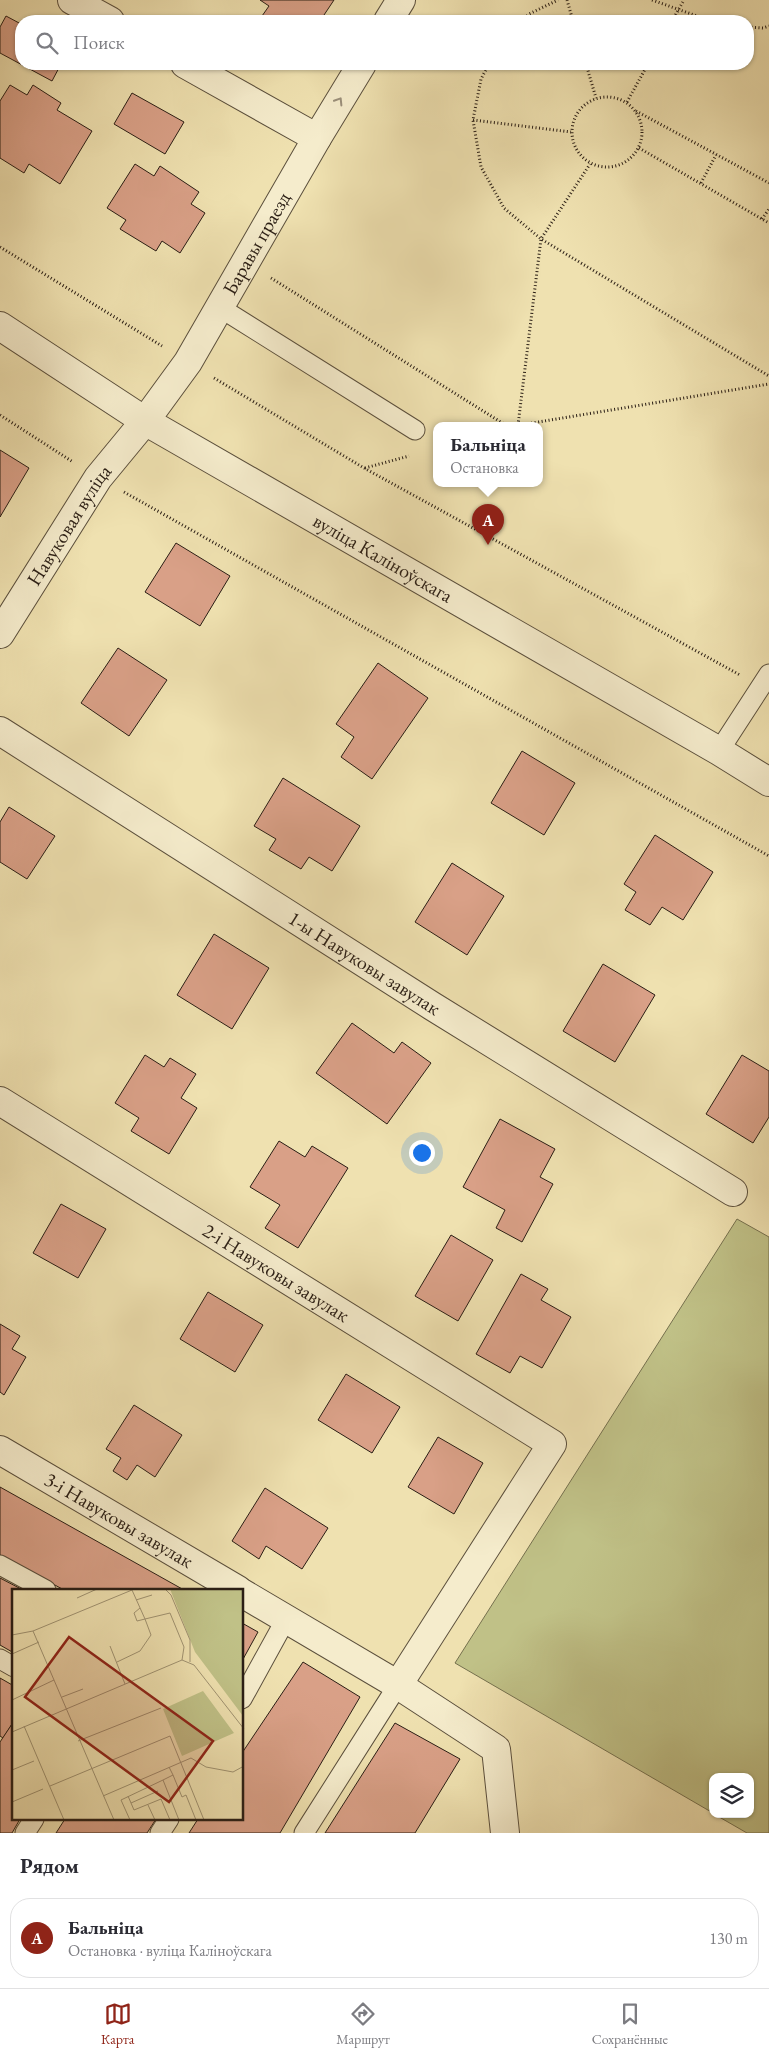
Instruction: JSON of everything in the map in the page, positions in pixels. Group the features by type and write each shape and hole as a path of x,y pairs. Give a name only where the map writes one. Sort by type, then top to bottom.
{"street":[{"path":"72,0 99,15"},
{"path":"392,15 401,0"},
{"path":"196,70 317,138"},
{"name":"Баравы праезд","path":"144,421 188,362 358,70"},
{"name":"вуліца Каліноўскага","path":"0,326 144,421 719,751 769,782"},
{"name":"Навуковая вуліца","path":"0,634 98,478 144,421"},
{"name":"1-ы Навуковы завулак","path":"0,731 432,1006 733,1192"},
{"name":"2-і Навуковы завулак","path":"0,1100 552,1444 398,1684"},
{"name":"3-і Навуковы завулак","path":"0,1450 236,1589"},
{"path":"244,1594 398,1684 496,1749 505,1833"}],"lane":[{"path":"219,307 415,430"},
{"path":"719,751 765,680"},
{"path":"0,1565 44,1589"},
{"path":"244,1698 286,1619"},
{"path":"0,1659 12,1666"},
{"path":"304,1833 398,1684"},
{"path":"25,1833 33,1820"},
{"path":"160,1833 167,1820"}],"path":[{"path":"528,15 558,0"},
{"path":"567,0 571,15"},
{"path":"652,0 695,15"},
{"path":"676,15 684,0"},
{"path":"754,27 769,26"},
{"path":"486,70 481,80 474,120 481,167 504,208 541,239 769,376"},
{"path":"588,70 596,98"},
{"path":"627,102 645,70"},
{"path":"635,110 642,128 639,148 623,164 612,167 590,164 576,151 572,142 571,132 572,121 578,111 586,103 596,98 617,98 627,102 635,110 769,183"},
{"path":"474,120 571,132"},
{"path":"639,148 769,223"},
{"path":"701,183 716,155"},
{"path":"517,422 541,239 590,164"},
{"path":"762,219 769,209"},
{"path":"0,247 364,468 765,680"},
{"path":"262,273 501,422"},
{"path":"540,422 769,384"},
{"path":"0,415 98,478 769,856"},
{"path":"364,468 410,456"}],"green space":[{"path":"737,1219 769,1237 769,1833 747,1833 721,1818 754,1818 754,1773 709,1773 709,1811 455,1663"}],"building":[{"path":"260,0 334,0 324,15 263,15 269,6"},
{"path":"6,16 15,21 15,61 0,53 0,27"},
{"path":"32,70 58,70 52,81"},
{"path":"10,85 27,95 33,85 61,103 57,110 92,131 60,184 29,164 24,173 0,158 0,101"},
{"path":"132,93 184,122 165,154 114,124"},
{"path":"135,164 154,176 160,166 199,192 191,204 205,213 180,253 162,241 156,251 120,229 126,220 107,208"},
{"path":"0,450 29,468 0,517"},
{"path":"176,543 230,576 200,626 145,592"},
{"path":"118,648 167,680 129,736 81,703"},
{"path":"378,663 428,698 372,779 341,757 354,737 336,724"},
{"path":"522,751 575,783 544,835 491,803"},
{"path":"283,778 360,826 332,871 309,857 301,869 269,850 276,839 254,826"},
{"path":"9,807 55,836 27,879 0,862 0,822"},
{"path":"655,835 713,872 683,920 662,907 650,925 625,910 636,892 624,884"},
{"path":"452,863 504,896 467,955 415,922"},
{"path":"214,934 269,968 232,1029 177,995"},
{"path":"603,964 655,995 615,1062 563,1031"},
{"path":"352,1023 394,1053 402,1042 431,1063 387,1124 316,1073"},
{"path":"145,1055 164,1067 170,1058 196,1074 181,1098 197,1108 169,1154 131,1131 139,1118 115,1103"},
{"path":"742,1055 769,1071 769,1117 753,1143 706,1114"},
{"path":"500,1119 555,1149 540,1177 553,1184 522,1242 496,1228 505,1210 463,1187"},
{"path":"279,1141 305,1157 312,1146 348,1168 298,1248 265,1228 280,1205 250,1187"},
{"path":"61,1204 106,1229 78,1278 33,1253"},
{"path":"451,1235 493,1260 458,1321 415,1296"},
{"path":"521,1274 548,1289 541,1300 571,1317 542,1368 520,1356 510,1373 476,1354"},
{"path":"208,1292 263,1325 235,1372 180,1339"},
{"path":"0,1324 20,1336 12,1349 26,1357 4,1395 0,1392"},
{"path":"346,1374 400,1407 372,1453 318,1420"},
{"path":"134,1405 182,1435 155,1477 137,1465 127,1480 113,1471 121,1458 106,1449"},
{"path":"438,1437 483,1463 454,1514 408,1487"},
{"path":"0,1487 182,1589 62,1589 0,1555"},
{"path":"265,1488 328,1528 302,1569 266,1546 259,1559 232,1541"},
{"path":"0,1578 21,1589 12,1589 12,1652 0,1645"},
{"path":"244,1624 258,1632 244,1657"},
{"path":"303,1662 360,1697 280,1833 189,1833 197,1820 244,1820 244,1750"},
{"path":"0,1678 12,1685 12,1724 3,1738 0,1736"},
{"path":"395,1723 460,1759 415,1833 325,1833"},
{"path":"12,1724 12,1820 19,1820 12,1833 0,1833 0,1742"},
{"path":"64,1820 155,1820 147,1833 56,1833"}],"place":[{"name":"Бальніца","path":"488,545"}]}
